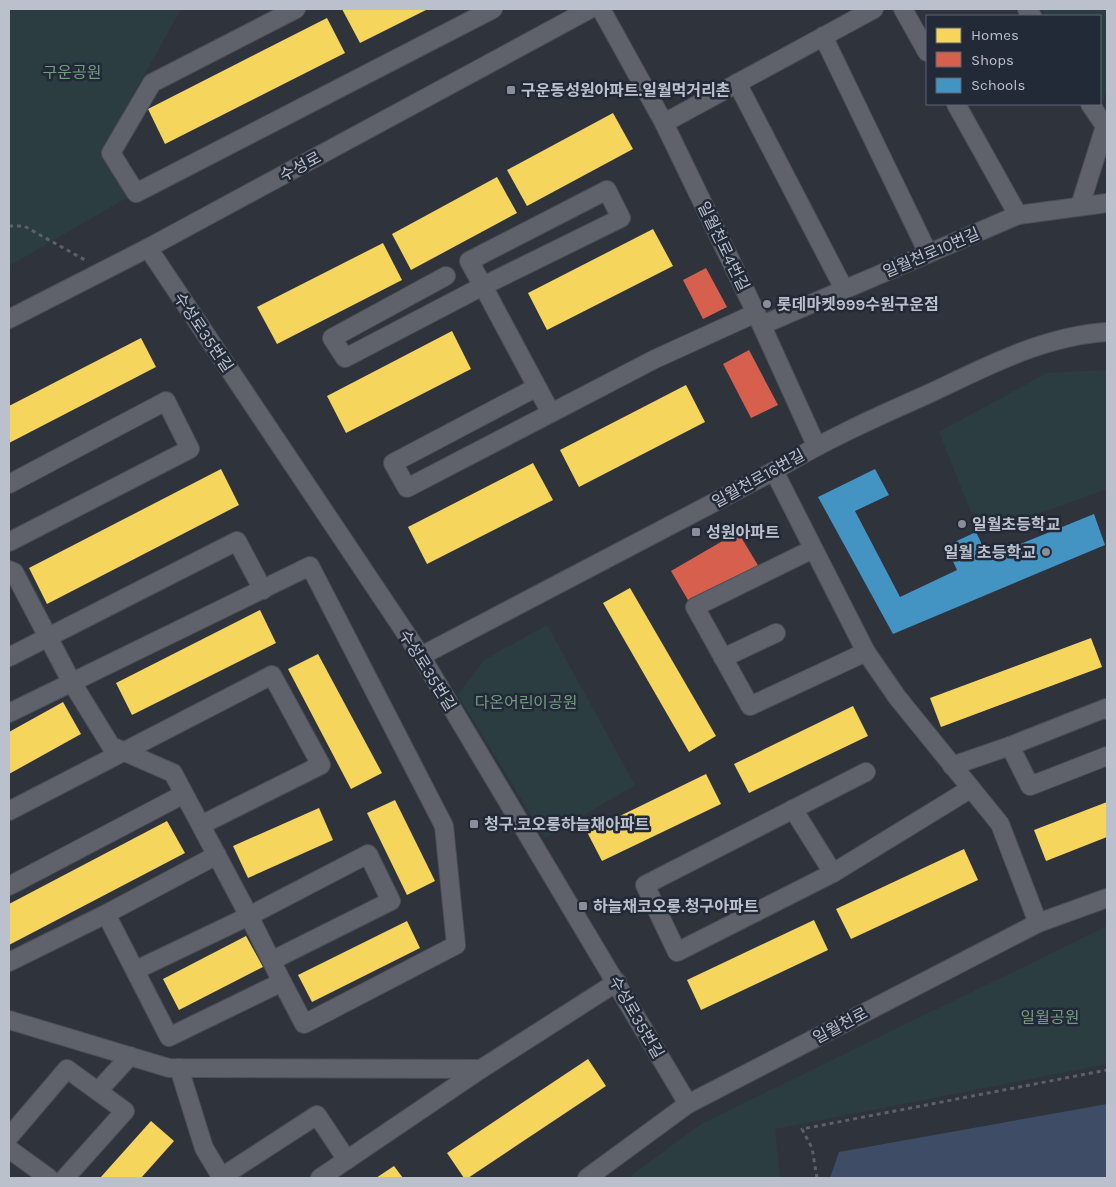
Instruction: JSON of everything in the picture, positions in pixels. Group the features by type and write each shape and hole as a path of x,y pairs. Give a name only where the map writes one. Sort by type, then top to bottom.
{"street":[{"path":"286,11 152,83 111,153 136,193 493,9"},
{"name":"수성로","path":"9,319 148,248 590,9"},
{"name":"일월천로4번길","path":"601,9 664,123 759,319 816,445"},
{"path":"664,123 874,9"},
{"path":"903,9 926,50"},
{"path":"823,36 928,253"},
{"path":"737,83 844,289"},
{"path":"957,105 1018,215"},
{"path":"1080,206 1106,123 1091,105"},
{"path":"446,276 332,338 345,358 482,286 621,218 607,190 469,261 482,286 551,413"},
{"name":"일월천로10번길","path":"537,387 393,463 407,488 655,359 844,289 1018,215 1107,203"},
{"name":"수성로35번길","path":"148,248 421,656 688,1104"},
{"name":"일월천로16번길","path":"421,656 774,471 816,445 1022,351 1085,333 1107,332"},
{"path":"9,484 166,401 190,449 9,542"},
{"path":"774,471 866,652 897,698 970,790 1000,824 1038,922"},
{"path":"9,657 237,541 263,590"},
{"path":"813,549 694,607 750,706 866,652"},
{"path":"9,570 14,572 71,681 111,746 173,772 273,960 304,1024 456,945 444,826 310,566 71,681 9,713"},
{"path":"723,658 776,633"},
{"path":"9,811 272,675 321,764 201,825"},
{"path":"952,766 1010,746 1106,708 1107,710"},
{"path":"1010,746 1030,786 1107,756"},
{"path":"866,772 645,885 677,952 832,874 970,790"},
{"path":"9,886 184,794"},
{"path":"792,809 832,874"},
{"path":"136,970 249,916 368,854 391,901 273,960"},
{"path":"9,962 106,914 217,855"},
{"name":"일월천로","path":"587,1178 688,1104 1038,922 1107,898"},
{"path":"106,914 169,1037 282,982"},
{"path":"320,1178 481,1068 617,982"},
{"path":"9,1020 168,1068 481,1068"},
{"path":"98,1091 130,1056"},
{"path":"179,1068 204,1148 221,1178 316,1116 347,1160"},
{"path":"9,1137 67,1069 125,1110 65,1178"},
{"path":"9,1150 49,1178"}],"path":[{"path":"9,226 24,226 104,270"},
{"path":"817,1178 812,1148 802,1129 1107,1070"}],"green space":[{"name":"구운공원","path":"9,9 181,9 100,154 128,197 9,266"},
{"path":"1040,9 1107,9 1107,88 1102,104 1101,15 1044,15"},
{"path":"1107,370 1107,489 1004,526 971,512 939,432 1047,373"},
{"name":"다온어린이공원","path":"547,625 635,785 545,838 458,695 484,660"},
{"name":"일월공원","path":"1107,926 1107,1064 775,1129 780,1178 628,1178 701,1124"}],"water":[{"path":"1107,1104 1107,1178 830,1178 839,1152"}],"building: Homes":[{"path":"342,9 428,9 360,43"},
{"path":"327,18 345,53 165,144 148,109"},
{"path":"613,113 633,149 527,206 507,170"},
{"path":"497,177 517,213 411,270 392,234"},
{"path":"653,229 673,266 547,330 528,293"},
{"path":"383,243 402,280 277,344 257,307"},
{"path":"452,331 471,369 346,433 327,396"},
{"path":"141,338 156,367 9,443 9,406"},
{"path":"686,385 705,422 579,487 560,450"},
{"path":"533,463 553,500 427,564 408,527"},
{"path":"221,469 239,505 47,604 29,568"},
{"path":"630,588 716,736 689,752 603,603"},
{"path":"260,610 276,643 132,715 116,683"},
{"path":"1091,638 1102,667 941,727 930,698"},
{"path":"318,654 382,773 351,789 288,669"},
{"path":"63,702 81,734 9,774 9,732"},
{"path":"853,706 868,736 749,793 734,764"},
{"path":"706,774 721,804 602,861 587,832"},
{"path":"395,800 435,881 407,895 367,813"},
{"path":"1107,802 1107,837 1046,861 1034,830"},
{"path":"319,808 333,840 248,878 233,846"},
{"path":"167,821 185,853 9,945 9,904"},
{"path":"964,849 978,880 851,939 836,909"},
{"path":"814,920 828,950 701,1010 687,980"},
{"path":"407,921 420,948 312,1002 298,975"},
{"path":"246,936 263,967 179,1010 163,979"},
{"path":"588,1059 606,1086 468,1178 464,1178 447,1153"},
{"path":"151,1121 174,1141 141,1178 100,1178"},
{"path":"394,1166 403,1178 376,1178"}],"building: Shops":[{"path":"706,268 727,307 703,319 683,280"},
{"path":"749,350 778,405 751,418 723,364"},
{"path":"738,532 759,567 692,607 671,571"}],"building: Schools":[{"name":"일월 초등학교","path":"875,469 889,495 855,511 900,597 957,570 946,546 976,532 988,557 1094,514 1105,545 893,634 818,497"}],"place":[{"name":"구운동성원아파트.일월먹거리촌","path":"511,90"},
{"name":"롯데마켓999수원구운점","path":"767,304"},
{"name":"일월초등학교","path":"962,524"},
{"name":"성원아파트","path":"696,532"},
{"name":"일월 초등학교","path":"1046,552"},
{"name":"청구.코오롱하늘채아파트","path":"474,824"},
{"name":"하늘채코오롱.청구아파트","path":"583,906"}]}
